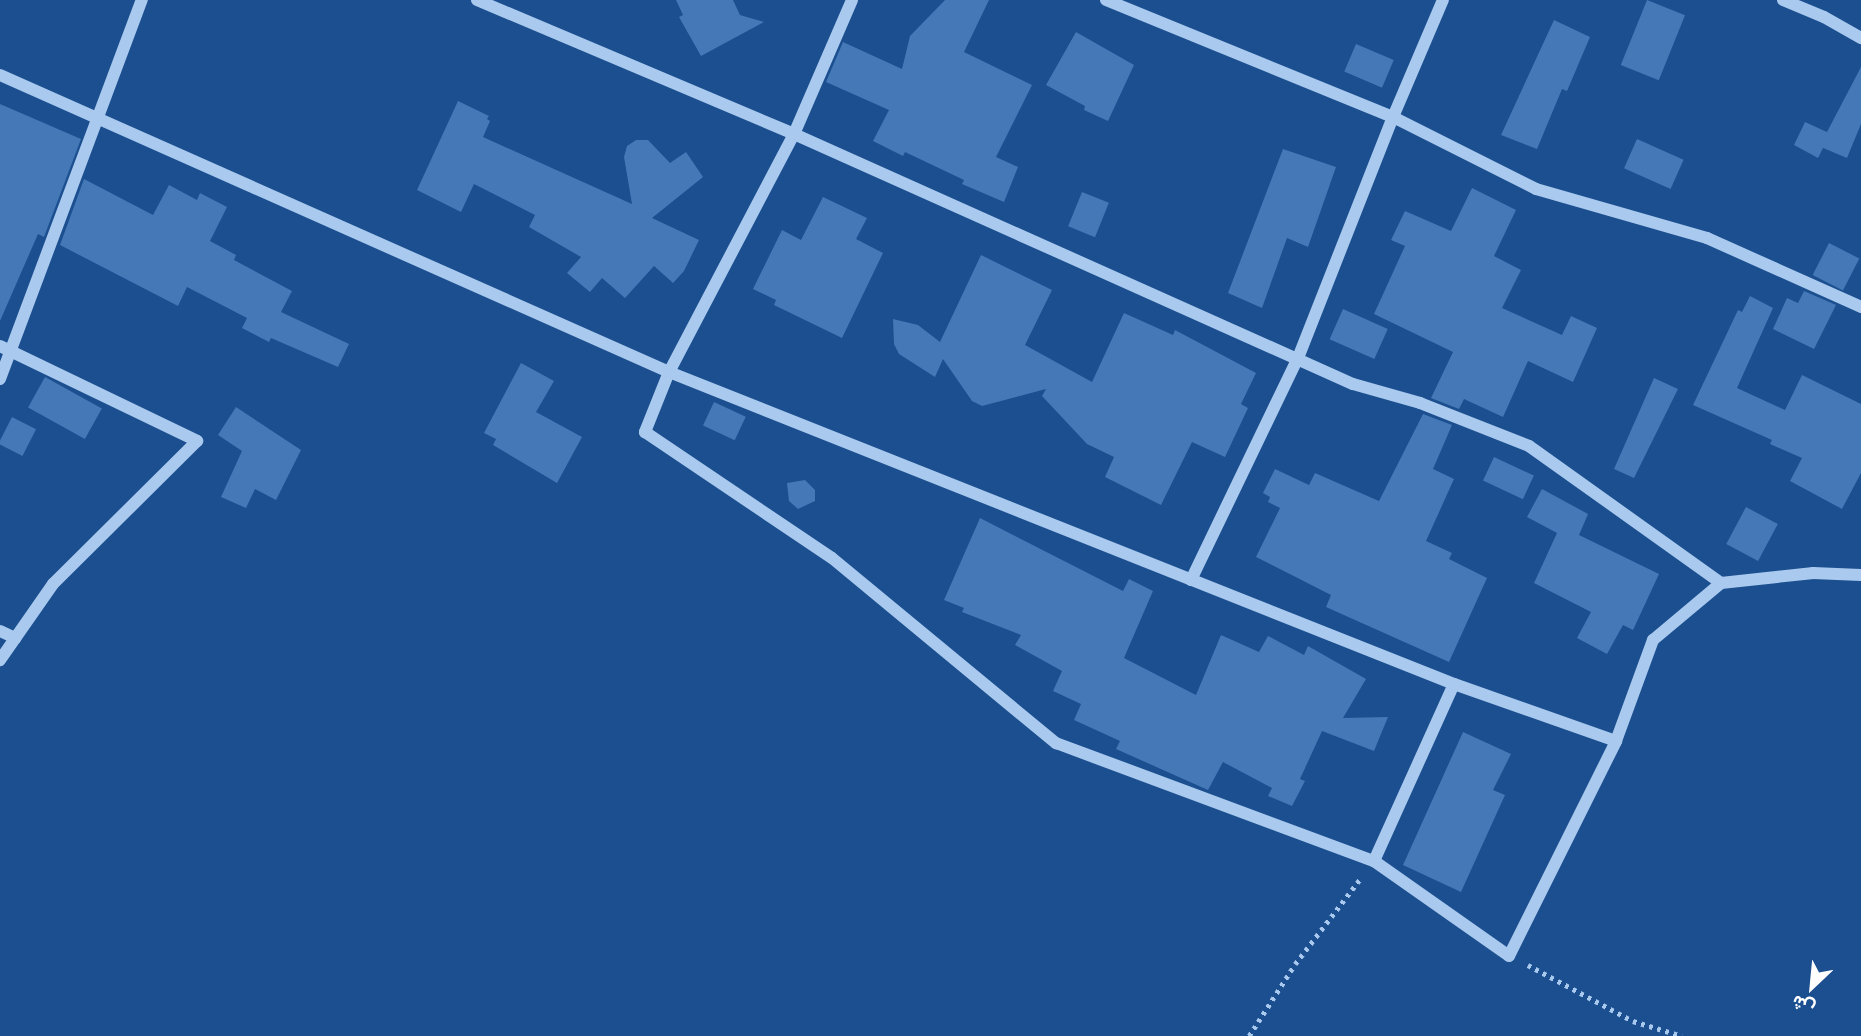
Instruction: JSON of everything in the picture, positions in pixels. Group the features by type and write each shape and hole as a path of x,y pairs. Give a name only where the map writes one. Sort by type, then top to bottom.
{"street":[{"path":"0,379 6,348 98,120 142,0"},
{"path":"477,0 794,134 1353,384 1420,403 1529,446 1721,583"},
{"path":"852,0 794,134 669,372 645,432 832,558 1056,743 1374,862 1509,956 1616,741 1653,640 1721,583 1813,573 1861,575"},
{"path":"1106,0 1393,117 1536,189 1707,239 1861,307"},
{"path":"1191,580 1298,358 1393,117 1443,0"},
{"path":"1783,0 1824,17 1861,38"},
{"path":"0,75 669,372 1454,684 1616,741"},
{"path":"0,660 53,584 197,441 6,348"},
{"path":"0,631 15,639"},
{"path":"1374,862 1454,684"}],"path":[{"path":"1249,1036 1295,964 1374,862"},
{"path":"1509,956 1633,1021 1682,1036"}],"building":[{"path":"676,0 733,0 740,15 764,22 701,56 679,17 683,15"},
{"path":"945,0 989,0 964,52 1032,85 996,157 1018,167 1004,202 962,184 964,180 905,152 903,156 873,141 889,110 826,82 843,42 902,69 910,36"},
{"path":"1647,0 1685,15 1659,80 1621,65"},
{"path":"1554,20 1590,37 1567,91 1562,89 1537,149 1501,135"},
{"path":"1076,32 1134,65 1108,121 1084,110 1085,106 1046,85"},
{"path":"1356,44 1394,60 1382,88 1344,72"},
{"path":"1861,67 1861,124 1847,158 1823,148 1818,158 1794,145 1805,122 1827,132"},
{"path":"458,101 489,116 487,119 490,121 483,137 632,204 624,157 627,146 636,140 648,140 670,163 686,152 703,177 652,218 699,240 684,271 673,283 654,266 625,298 602,278 590,292 567,273 581,257 529,227 535,215 474,184 461,212 417,190"},
{"path":"0,104 81,139 44,237 38,234 0,321"},
{"path":"1637,139 1684,160 1671,189 1624,168"},
{"path":"1283,149 1336,167 1308,247 1287,238 1262,308 1228,293"},
{"path":"84,179 153,215 169,185 197,200 200,193 227,207 210,241 236,255 234,260 292,291 281,312 349,344 338,367 271,338 269,342 242,328 247,318 187,287 178,306 60,245"},
{"path":"1472,188 1516,210 1494,256 1521,270 1502,308 1562,335 1571,316 1597,328 1573,382 1528,361 1503,417 1464,399 1459,409 1431,398 1453,352 1374,314 1405,246 1391,240 1405,211 1451,231"},
{"path":"1082,192 1109,203 1095,237 1068,226"},
{"path":"823,197 867,218 856,239 883,253 842,338 774,305 776,300 753,289 782,230 801,240"},
{"path":"1829,243 1859,258 1843,291 1813,275"},
{"path":"981,255 1052,290 1025,345 1092,382 1124,313 1173,335 1175,330 1256,373 1241,404 1248,408 1225,457 1192,442 1161,505 1105,477 1114,457 1087,444 1042,396 1046,389 982,406 972,401 943,359 935,377 899,354 894,344 893,319 918,325 940,342"},
{"path":"1804,291 1836,305 1814,349 1773,329 1787,298 1798,303"},
{"path":"1750,296 1773,308 1737,388 1785,410 1802,375 1861,404 1861,473 1842,509 1790,481 1802,458 1770,444 1772,440 1693,405 1738,310 1742,312"},
{"path":"1343,309 1388,329 1374,359 1330,339"},
{"path":"521,363 554,381 536,412 582,437 557,483 493,445 496,439 484,433"},
{"path":"45,377 102,409 85,439 28,408"},
{"path":"1654,378 1678,389 1634,478 1614,469"},
{"path":"714,402 746,417 735,440 703,426"},
{"path":"236,407 301,450 276,500 255,489 246,508 221,497 242,451 218,435"},
{"path":"1423,414 1452,425 1433,469 1454,479 1426,541 1452,553 1449,559 1487,578 1449,662 1326,607 1331,595 1256,557 1280,508 1268,502 1270,497 1263,493 1275,469 1309,485 1315,473 1379,501"},
{"path":"12,417 36,429 22,456 0,445"},
{"path":"1494,457 1534,476 1523,499 1483,481"},
{"path":"805,480 815,490 815,501 798,509 789,501 787,483"},
{"path":"1542,489 1588,514 1579,535 1659,574 1633,630 1623,625 1607,654 1577,638 1591,612 1534,583 1557,533 1527,517"},
{"path":"1746,507 1778,524 1758,561 1726,544"},
{"path":"980,518 1123,591 1129,579 1153,591 1124,658 1196,695 1221,635 1259,652 1268,636 1304,655 1308,646 1366,679 1343,718 1388,717 1374,751 1322,731 1300,779 1305,781 1292,806 1268,796 1272,788 1223,762 1208,790 1116,749 1120,741 1074,720 1081,704 1053,691 1062,671 1015,645 1021,635 962,612 964,608 944,600"},
{"path":"1463,732 1511,754 1493,790 1505,795 1461,892 1403,865"}]}
